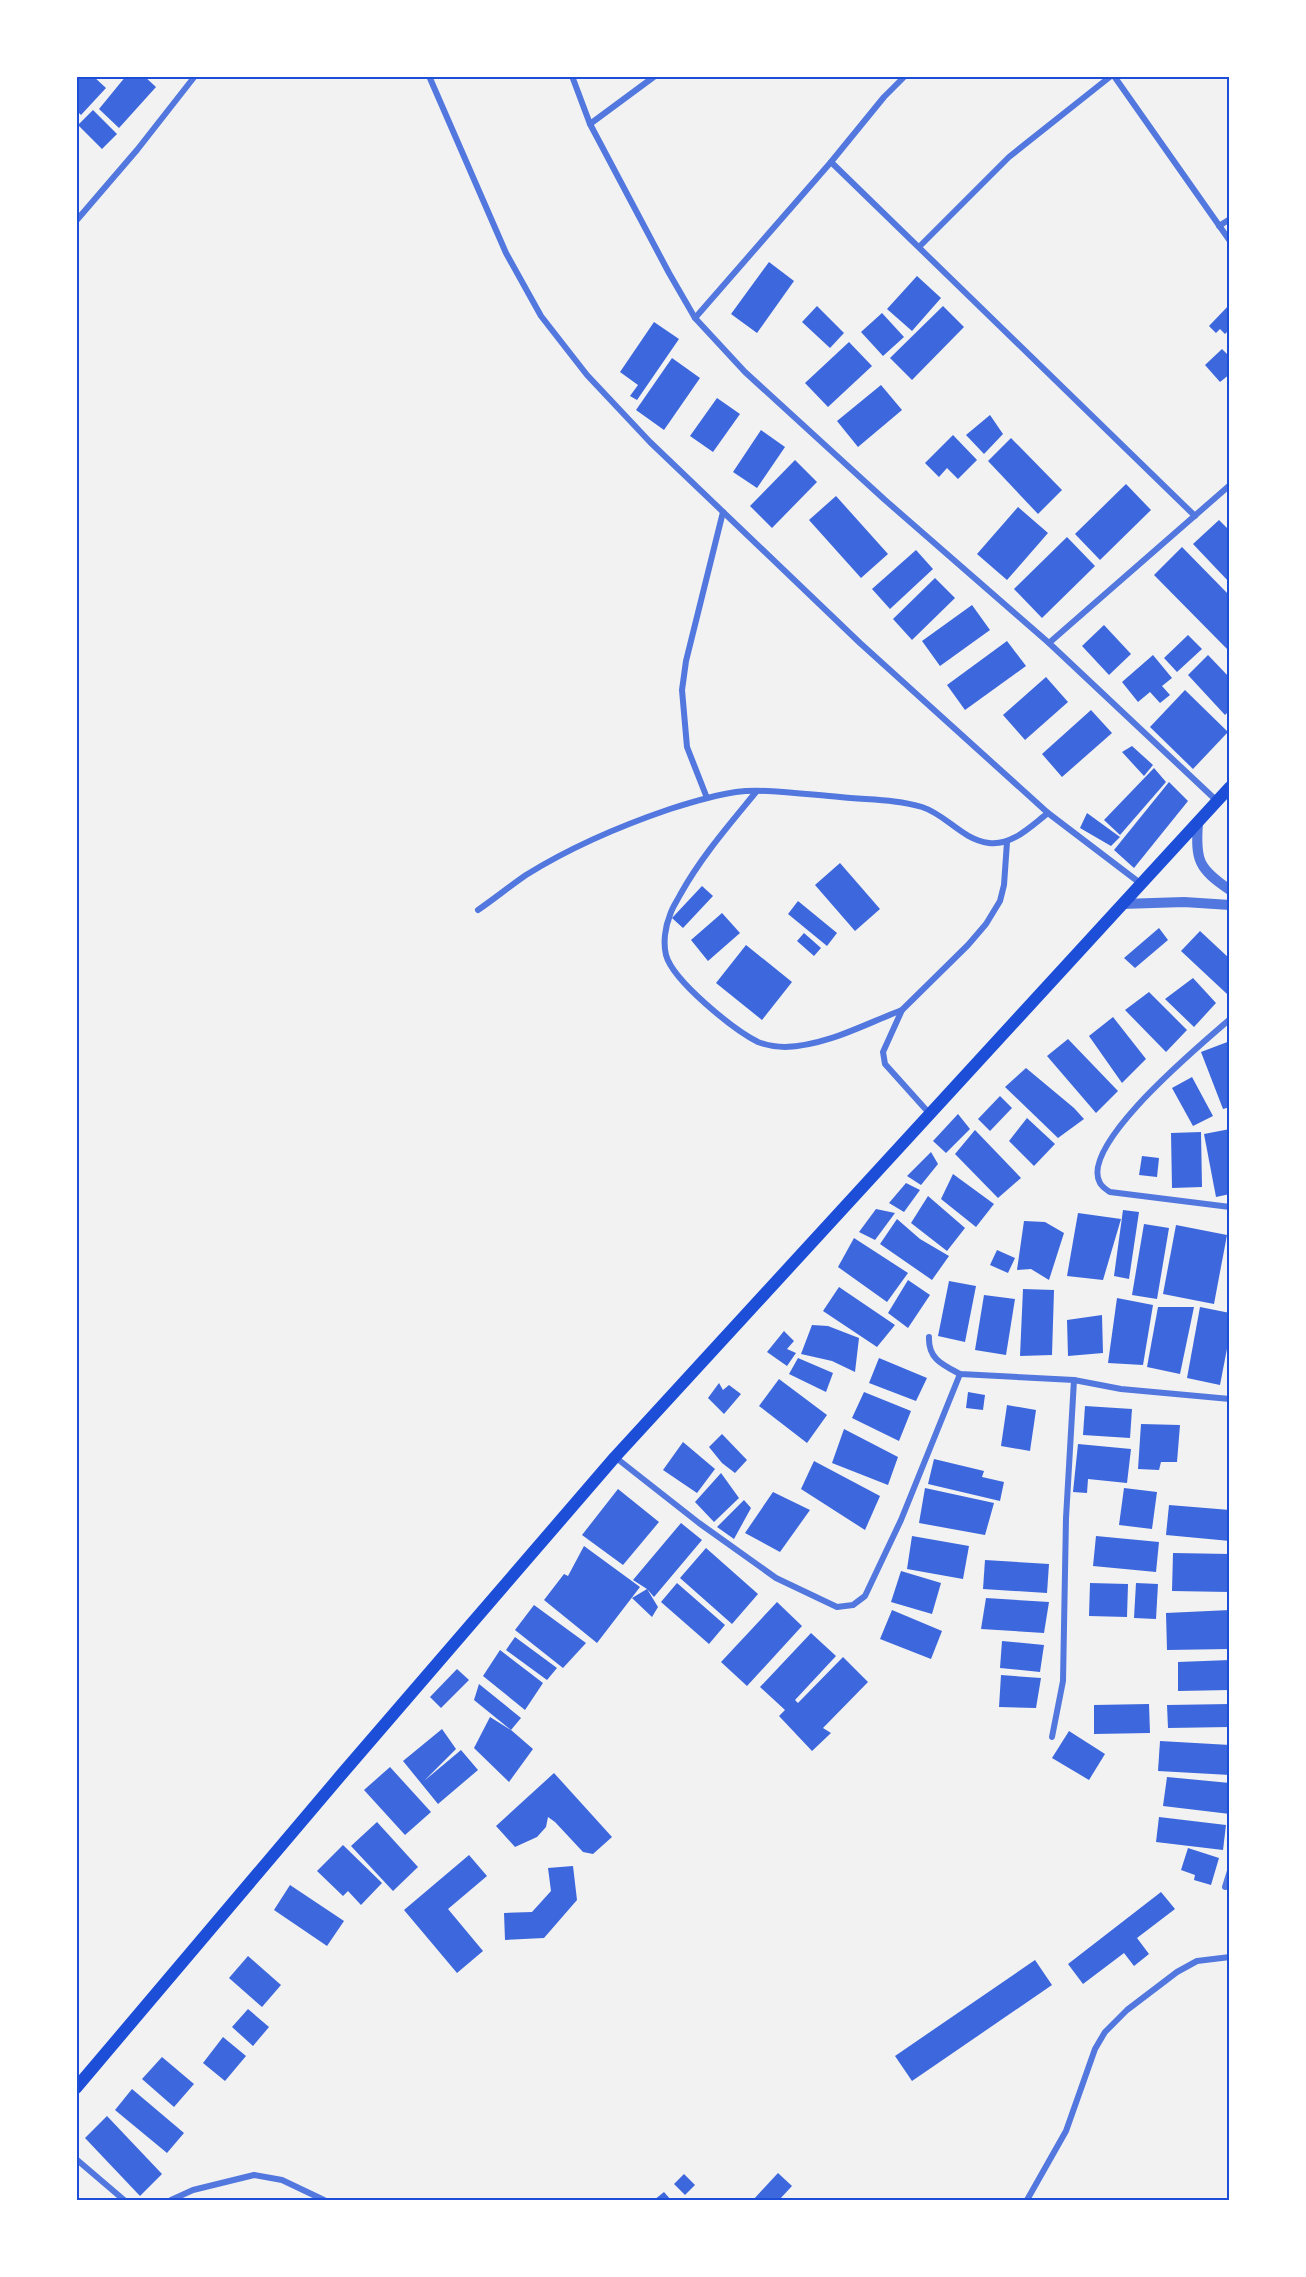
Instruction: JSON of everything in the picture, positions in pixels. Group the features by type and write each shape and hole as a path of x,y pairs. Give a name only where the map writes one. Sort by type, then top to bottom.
{"main road":[{"path":"76,2088 349,1766 615,1458 1140,883 1230,788"}],"street":[{"path":"76,221 137,150 195,76"},
{"path":"429,76 506,253 541,316 587,375 650,442 860,643 1048,813 1140,883"},
{"path":"572,76 590,124 695,318 745,372 893,508 1049,644 1217,801"},
{"path":"590,124 655,76"},
{"path":"695,318 831,162 884,97 905,76"},
{"path":"919,247 1009,157 1112,76 1230,241"},
{"path":"831,162 1195,516"},
{"path":"1219,226 1230,219"},
{"path":"1049,644 1230,485"},
{"path":"707,798 687,747 682,690 686,662 723,512"},
{"path":"478,910 525,876 571,849 628,824 707,798 738,791 885,801 920,806 939,814 972,838 990,843 1007,842 1048,813"},
{"path":"756,792 695,868 670,914 665,934 666,955 673,971 687,987 744,1034 761,1043 782,1047 806,1045 836,1036 902,1010"},
{"path":"1197,823 1196,845 1202,867 1213,879 1230,890"},
{"path":"930,1113 885,1064 883,1052 902,1010 986,924 1000,901 1004,885 1007,842"},
{"path":"1122,904 1184,902 1230,905"},
{"path":"1230,1019 1162,1078 1118,1127 1100,1160 1097,1175 1100,1185 1110,1192 1230,1207"},
{"path":"929,1337 929,1347 933,1356 960,1374 1074,1380 1121,1389 1230,1399"},
{"path":"615,1458 699,1523 776,1578 837,1606 853,1605 865,1596 901,1520 960,1374"},
{"path":"1052,1737 1063,1681 1066,1518 1074,1380"},
{"path":"1225,1887 1230,1871"},
{"path":"1027,2200 1066,2131 1095,2049 1105,2032 1127,2010 1177,1971 1197,1961 1230,1957"},
{"path":"76,2159 124,2200"},
{"path":"171,2200 193,2190 254,2175 282,2180 324,2200"}],"building":[{"path":"76,76 93,76 106,88 81,115 76,110"},
{"path":"126,76 144,76 156,87 119,128 99,109"},
{"path":"93,110 117,134 102,149 78,125"},
{"path":"769,262 794,281 757,333 731,314"},
{"path":"917,276 941,298 912,331 887,309"},
{"path":"1230,304 1230,329 1225,334 1220,329 1216,333 1209,326"},
{"path":"817,306 844,333 830,348 802,322"},
{"path":"943,306 964,327 912,380 890,358"},
{"path":"882,313 904,337 883,356 861,332"},
{"path":"654,322 679,339 637,400 630,396 638,385 620,372"},
{"path":"849,342 872,366 828,407 805,383"},
{"path":"1222,349 1230,357 1230,374 1220,382 1205,365"},
{"path":"672,358 700,378 664,430 636,410"},
{"path":"881,385 902,410 858,447 837,421"},
{"path":"717,398 740,414 713,452 690,436"},
{"path":"990,415 1003,434 984,454 966,435"},
{"path":"761,430 785,447 757,488 733,472"},
{"path":"953,435 977,460 958,479 947,468 939,477 925,463"},
{"path":"1011,438 1062,490 1038,514 988,461"},
{"path":"795,460 817,482 772,528 750,506"},
{"path":"1126,484 1151,510 1100,560 1075,534"},
{"path":"836,496 888,554 861,578 809,520"},
{"path":"1018,507 1048,533 1007,580 977,554"},
{"path":"1219,520 1230,531 1230,583 1193,544"},
{"path":"1067,537 1095,566 1042,618 1014,589"},
{"path":"1182,547 1230,596 1230,652 1154,575"},
{"path":"916,550 933,569 890,609 872,589"},
{"path":"935,578 955,598 912,640 893,619"},
{"path":"972,605 990,630 940,666 922,641"},
{"path":"1104,625 1131,654 1109,675 1082,646"},
{"path":"1188,635 1202,649 1177,672 1164,658"},
{"path":"1007,641 1026,666 965,710 947,685"},
{"path":"1153,655 1172,678 1162,686 1170,695 1160,703 1150,692 1138,702 1122,682"},
{"path":"1208,655 1230,678 1230,710 1225,715 1188,675"},
{"path":"1046,677 1068,702 1025,740 1003,715"},
{"path":"1185,690 1228,732 1193,769 1150,727"},
{"path":"1091,710 1112,733 1062,777 1042,754"},
{"path":"1132,746 1153,765 1144,776 1122,752"},
{"path":"1154,768 1166,782 1120,835 1104,820"},
{"path":"1169,782 1188,801 1134,868 1114,850"},
{"path":"1087,813 1120,837 1111,846 1080,828"},
{"path":"840,863 880,909 855,931 815,885"},
{"path":"702,886 713,896 683,928 672,918"},
{"path":"798,901 837,933 827,946 788,914"},
{"path":"722,913 740,933 708,961 691,940"},
{"path":"1159,928 1168,940 1135,968 1124,958"},
{"path":"1200,931 1230,959 1230,991 1227,994 1181,951"},
{"path":"804,933 821,948 814,956 797,941"},
{"path":"746,945 792,982 762,1020 716,983"},
{"path":"1193,978 1216,1003 1194,1027 1165,999"},
{"path":"1149,992 1187,1030 1166,1052 1125,1010"},
{"path":"1113,1017 1146,1059 1122,1083 1089,1036"},
{"path":"1068,1039 1118,1091 1096,1113 1047,1056"},
{"path":"1230,1041 1230,1107 1223,1109 1201,1052"},
{"path":"1026,1068 1084,1119 1058,1138 1005,1087"},
{"path":"1192,1077 1213,1116 1193,1126 1172,1088"},
{"path":"1000,1096 1012,1108 990,1131 978,1119"},
{"path":"958,1114 970,1129 946,1153 933,1141"},
{"path":"1027,1118 1055,1144 1034,1166 1009,1141"},
{"path":"1230,1129 1230,1194 1216,1197 1204,1134"},
{"path":"975,1130 1021,1178 998,1198 955,1154"},
{"path":"1201,1132 1202,1187 1172,1188 1171,1133"},
{"path":"931,1152 938,1164 921,1185 907,1176"},
{"path":"1142,1156 1159,1158 1157,1177 1139,1175"},
{"path":"953,1174 994,1204 976,1227 941,1199"},
{"path":"906,1183 920,1190 904,1212 889,1203"},
{"path":"928,1196 965,1228 947,1251 911,1223"},
{"path":"876,1209 895,1213 875,1240 859,1232"},
{"path":"1123,1210 1139,1212 1129,1279 1114,1276"},
{"path":"1078,1213 1121,1219 1103,1280 1067,1276"},
{"path":"897,1219 920,1239 949,1256 932,1280 880,1244"},
{"path":"1024,1221 1045,1222 1064,1233 1049,1280 1031,1269 1017,1270"},
{"path":"1144,1224 1169,1228 1157,1299 1132,1295"},
{"path":"1176,1225 1227,1235 1214,1304 1163,1294"},
{"path":"854,1238 908,1273 887,1302 838,1267"},
{"path":"997,1250 1015,1258 1008,1273 990,1265"},
{"path":"908,1280 930,1295 908,1328 888,1313"},
{"path":"949,1281 976,1286 965,1342 938,1336"},
{"path":"839,1287 895,1325 877,1347 823,1311"},
{"path":"1023,1289 1054,1290 1052,1355 1020,1356"},
{"path":"984,1295 1015,1299 1006,1355 975,1350"},
{"path":"1117,1298 1153,1305 1143,1365 1108,1363"},
{"path":"1158,1307 1194,1307 1180,1374 1147,1367"},
{"path":"1200,1307 1230,1313 1230,1333 1220,1385 1187,1378"},
{"path":"1102,1315 1103,1353 1068,1356 1067,1320"},
{"path":"812,1325 828,1326 859,1338 855,1372 832,1361 801,1354"},
{"path":"784,1331 794,1341 787,1349 796,1353 787,1366 767,1352"},
{"path":"798,1358 833,1373 826,1392 789,1374"},
{"path":"879,1358 927,1378 916,1401 869,1383"},
{"path":"779,1379 827,1415 807,1443 759,1406"},
{"path":"719,1383 723,1390 729,1385 741,1394 724,1414 708,1398"},
{"path":"864,1392 911,1411 899,1441 852,1418"},
{"path":"968,1392 985,1395 983,1410 966,1408"},
{"path":"1007,1405 1036,1410 1030,1451 1001,1446"},
{"path":"1085,1406 1132,1409 1130,1438 1083,1435"},
{"path":"1141,1424 1180,1425 1177,1462 1161,1462 1159,1470 1138,1469"},
{"path":"844,1429 898,1457 888,1485 832,1463"},
{"path":"722,1434 747,1460 735,1473 722,1463 709,1447"},
{"path":"683,1442 715,1469 697,1493 663,1470"},
{"path":"1078,1444 1131,1449 1127,1483 1088,1479 1087,1493 1073,1492"},
{"path":"934,1459 984,1471 982,1477 1004,1482 1000,1501 928,1484"},
{"path":"814,1461 880,1496 865,1530 801,1489"},
{"path":"721,1473 739,1498 714,1522 695,1502"},
{"path":"925,1488 994,1503 985,1535 919,1523"},
{"path":"1124,1488 1157,1492 1152,1529 1119,1525"},
{"path":"618,1489 659,1522 623,1565 582,1535"},
{"path":"773,1492 810,1510 780,1552 745,1533"},
{"path":"744,1500 751,1508 734,1539 717,1527"},
{"path":"1169,1505 1230,1510 1230,1541 1166,1535"},
{"path":"681,1523 702,1540 654,1597 647,1589 633,1580"},
{"path":"912,1536 969,1546 963,1579 907,1569"},
{"path":"1096,1536 1159,1542 1156,1572 1093,1566"},
{"path":"584,1546 640,1587 597,1643 544,1600 564,1574 568,1576"},
{"path":"706,1548 758,1594 732,1624 680,1578"},
{"path":"1173,1553 1230,1554 1229,1592 1172,1591"},
{"path":"985,1560 1049,1564 1047,1593 983,1589"},
{"path":"901,1571 941,1583 932,1614 891,1602"},
{"path":"677,1583 725,1625 709,1644 661,1602"},
{"path":"1090,1583 1128,1584 1127,1617 1089,1616"},
{"path":"1136,1583 1158,1584 1156,1619 1134,1618"},
{"path":"647,1589 658,1607 652,1617 632,1598"},
{"path":"986,1598 1049,1602 1044,1633 981,1629"},
{"path":"777,1602 802,1626 747,1686 721,1662"},
{"path":"534,1605 586,1643 563,1668 515,1630"},
{"path":"892,1610 942,1631 931,1659 880,1639"},
{"path":"1230,1610 1230,1649 1167,1650 1166,1613"},
{"path":"811,1633 836,1656 795,1700 798,1703 843,1657 868,1682 823,1728 831,1733 812,1751 779,1716 785,1710 760,1687"},
{"path":"515,1637 557,1668 547,1680 506,1650"},
{"path":"1002,1641 1044,1645 1040,1672 1000,1668"},
{"path":"500,1650 543,1683 525,1710 483,1676"},
{"path":"1230,1660 1230,1690 1178,1691 1178,1662"},
{"path":"457,1669 469,1680 441,1708 430,1697"},
{"path":"1001,1675 1041,1678 1036,1708 999,1707"},
{"path":"479,1684 521,1718 511,1730 474,1700"},
{"path":"1149,1704 1150,1733 1094,1734 1094,1705"},
{"path":"1230,1704 1230,1727 1168,1728 1167,1705"},
{"path":"490,1717 511,1730 533,1749 509,1782 474,1748"},
{"path":"442,1729 456,1749 424,1781 461,1750 478,1770 438,1804 403,1761"},
{"path":"1069,1731 1105,1754 1089,1780 1052,1758"},
{"path":"1160,1741 1230,1745 1230,1775 1158,1771"},
{"path":"390,1767 431,1812 405,1835 364,1790"},
{"path":"554,1773 612,1837 593,1854 583,1852 548,1817 546,1827 537,1837 515,1847 496,1826"},
{"path":"1167,1777 1230,1783 1230,1814 1163,1806"},
{"path":"1159,1817 1226,1825 1223,1850 1156,1842"},
{"path":"377,1822 418,1867 393,1891 351,1846"},
{"path":"343,1845 382,1883 361,1905 348,1891 343,1896 317,1871"},
{"path":"1188,1848 1219,1858 1211,1885 1194,1880 1195,1875 1181,1870"},
{"path":"469,1855 487,1876 448,1909 483,1951 457,1973 404,1910"},
{"path":"573,1866 577,1900 544,1938 505,1940 504,1913 532,1912 551,1891 548,1868"},
{"path":"290,1885 344,1921 327,1946 274,1910"},
{"path":"1161,1892 1175,1909 1137,1938 1149,1954 1134,1966 1124,1953 1083,1984 1068,1964"},
{"path":"248,1956 281,1985 262,2007 229,1978"},
{"path":"1035,1960 1052,1985 912,2081 895,2056"},
{"path":"248,2009 269,2027 253,2046 232,2027"},
{"path":"223,2037 246,2056 225,2081 203,2063"},
{"path":"162,2057 194,2084 174,2107 142,2079"},
{"path":"132,2089 184,2133 167,2153 115,2110"},
{"path":"107,2116 162,2174 140,2196 85,2138"},
{"path":"778,2173 792,2186 779,2200 753,2200"},
{"path":"684,2174 695,2185 685,2195 674,2184"},
{"path":"664,2192 671,2200 654,2200"}]}
